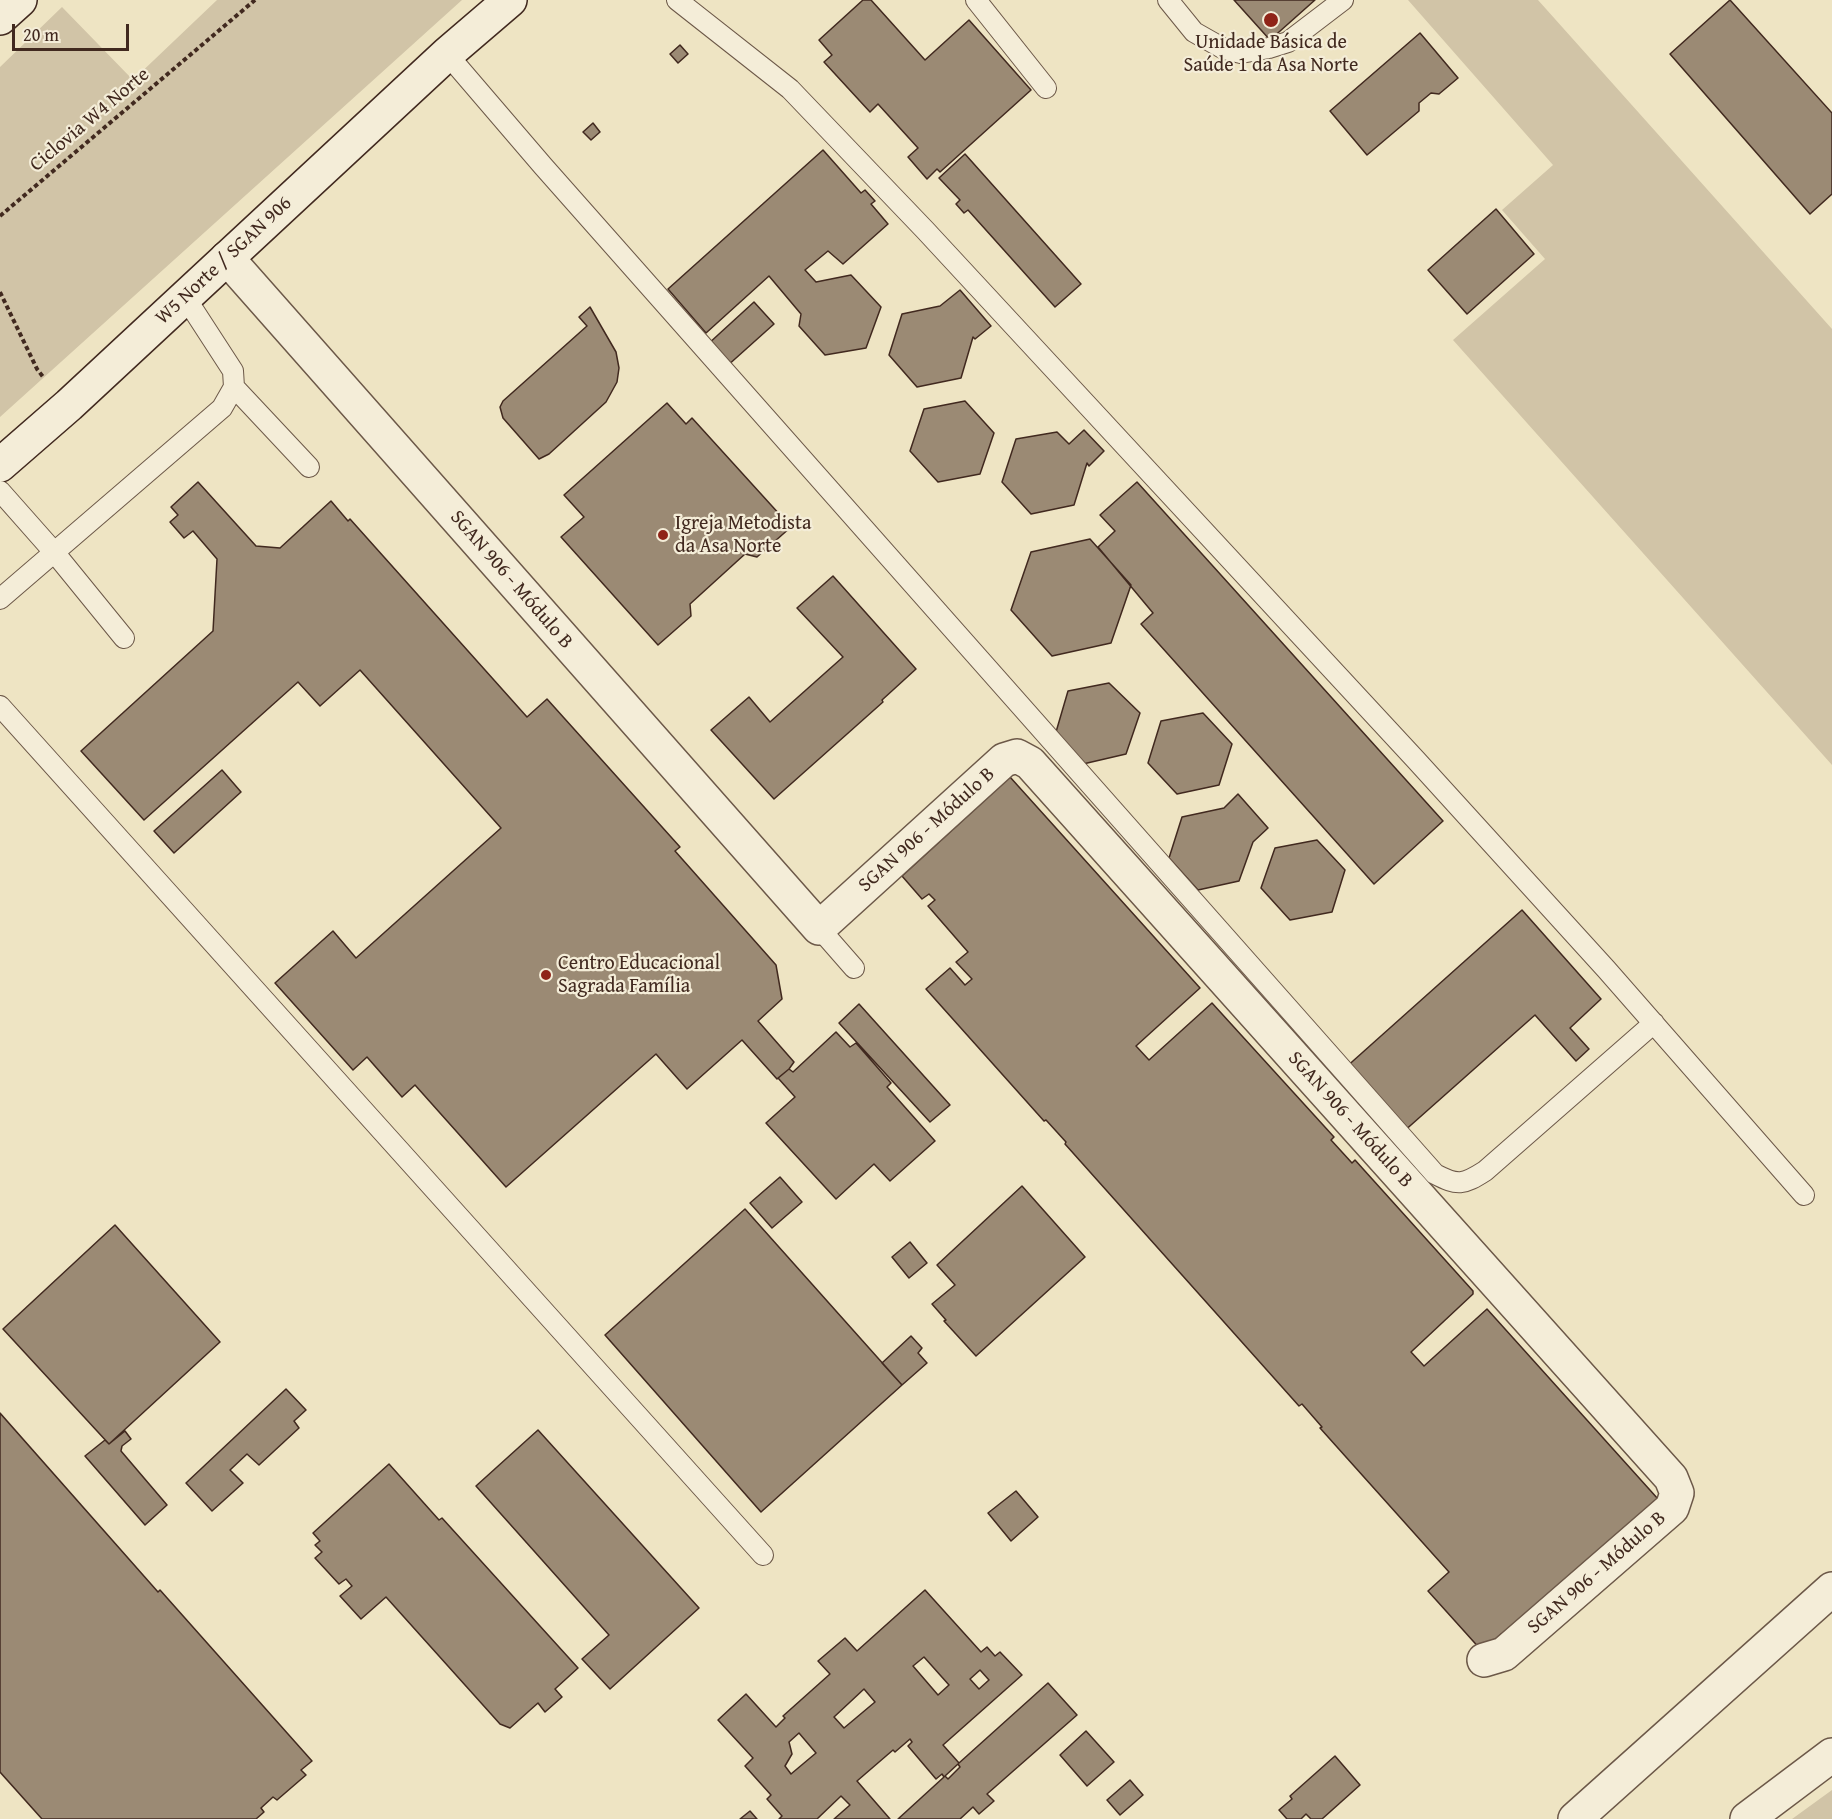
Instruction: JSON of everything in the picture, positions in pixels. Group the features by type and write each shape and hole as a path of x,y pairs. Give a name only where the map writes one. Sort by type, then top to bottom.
{"street":[{"path":"0,18 20,0"},
{"name":"W5 Norte / SGAN 906","path":"0,465 69,405 447,54 510,0"},
{"name":"SGAN 906 - Módulo B","path":"227,258 819,928 1004,760 1017,756 1030,763 1671,1478 1677,1493 1672,1508 1504,1654 1484,1660"},
{"path":"1575,1819 1832,1589"},
{"path":"1747,1819 1832,1755"}],"lane":[{"path":"677,0 790,89 926,230 1416,760 1654,1023 1804,1195"},
{"path":"976,0 1046,88"},
{"path":"1168,0 1194,32 1224,49 1241,53 1288,42 1343,0"},
{"path":"447,54 543,166 1435,1174 1452,1183 1470,1180 1485,1171 1654,1023"},
{"path":"0,599 222,408 234,387 233,370 184,297"},
{"path":"234,387 309,467"},
{"path":"0,491 54,552 124,638"},
{"path":"0,706 763,1555"},
{"name":"SGAN 906 - Módulo B","path":"819,928 854,968"}],"path":[{"name":"Ciclovia W4 Norte","path":"0,216 255,0"},
{"path":"0,292 37,369 69,405"}],"shaded area":[{"path":"217,0 462,0 0,417 0,67 62,7 133,80"},
{"path":"1408,0 1538,0 1832,329 1832,765 1453,340 1545,259 1502,210 1553,165"},
{"path":"1832,1790 1832,1819 1792,1819"}],"building":[{"path":"863,0 871,0 925,60 969,20 1031,90 940,172 937,169 927,179 908,157 918,148 878,104 870,112 824,62 832,55 819,40"},
{"name":"Unidade Básica de Saúde 1 da Asa Norte","path":"1234,0 1315,0 1270,40"},
{"path":"1730,0 1832,113 1832,194 1810,214 1670,54"},
{"path":"1420,33 1458,78 1439,94 1431,93 1419,103 1419,111 1367,155 1330,111"},
{"path":"680,45 688,54 678,63 670,54"},
{"path":"593,123 600,132 591,140 583,132"},
{"path":"823,150 861,193 865,190 875,201 871,204 888,224 843,264 828,251 805,270 816,282 851,275 881,307 866,348 825,355 799,326 801,314 769,276 706,333 668,289"},
{"path":"965,154 1081,284 1055,307 968,210 964,213 956,204 960,200 939,178"},
{"path":"1496,209 1534,254 1467,314 1428,270"},
{"path":"960,290 991,326 975,339 973,337 961,378 917,387 889,355 902,314 940,306"},
{"path":"754,302 774,324 726,367 707,345"},
{"path":"590,307 616,352 619,368 617,382 606,402 549,454 539,459 503,418 500,407 503,401 587,326 579,317"},
{"path":"965,401 994,433 980,474 938,482 910,451 924,409"},
{"path":"667,403 686,424 692,418 791,527 757,557 745,554 690,604 691,616 658,645 561,537 584,517 564,495"},
{"path":"1084,430 1104,451 1089,466 1087,463 1074,505 1031,514 1002,482 1016,439 1057,432 1069,444"},
{"path":"198,482 256,546 280,548 331,501 348,521 350,519 527,717 547,699 680,847 675,851 776,965 782,999 758,1021 794,1062 789,1069 777,1079 742,1040 687,1089 656,1054 506,1187 415,1085 402,1097 367,1057 353,1070 275,983 333,931 356,958 501,828 360,670 320,706 298,682 144,820 81,751 213,631 217,559 193,531 184,538 170,522 178,515 171,507"},
{"path":"1137,482 1443,821 1374,884 1141,624 1153,613 1098,547 1115,531 1100,515"},
{"path":"1090,539 1131,585 1111,643 1052,656 1011,610 1031,552"},
{"path":"833,576 916,669 882,700 883,702 774,799 711,730 749,697 770,722 843,657 797,608"},
{"path":"1109,683 1140,713 1126,754 1083,764 1056,732 1068,691"},
{"path":"1203,713 1232,744 1219,785 1177,794 1148,763 1161,721"},
{"path":"222,770 241,792 174,853 154,831"},
{"path":"1010,777 1200,988 1136,1046 1149,1060 1212,1003 1334,1137 1331,1140 1352,1163 1355,1160 1473,1291 1473,1294 1411,1352 1424,1366 1487,1309 1658,1499 1504,1637 1501,1634 1482,1651 1428,1591 1449,1572 1320,1428 1322,1427 1302,1404 1299,1406 1065,1144 1066,1142 1046,1120 1044,1121 926,989 950,968 965,985 972,979 956,962 968,952 928,906 935,900 929,894 922,899 902,876"},
{"path":"1238,794 1268,828 1253,842 1239,881 1198,890 1169,858 1182,817 1224,808"},
{"path":"1317,840 1345,870 1332,912 1290,920 1261,888 1275,848"},
{"path":"1522,910 1601,999 1570,1028 1589,1049 1576,1061 1535,1015 1402,1133 1344,1069"},
{"path":"859,1004 950,1105 930,1122 839,1023"},
{"path":"836,1032 850,1047 856,1043 891,1083 887,1087 935,1141 890,1181 874,1164 836,1199 766,1123 795,1097 778,1078 789,1069 793,1072"},
{"path":"780,1177 802,1202 772,1228 750,1203"},
{"path":"1022,1186 1085,1257 976,1356 944,1321 946,1320 932,1304 955,1285 937,1265"},
{"path":"745,1209 902,1385 761,1512 605,1335"},
{"path":"115,1225 220,1342 109,1444 3,1329"},
{"path":"910,1242 927,1263 909,1278 892,1257"},
{"path":"911,1336 922,1348 918,1353 927,1363 902,1385 882,1363"},
{"path":"286,1389 306,1410 294,1421 299,1428 259,1465 247,1454 230,1470 243,1483 212,1511 186,1483"},
{"path":"0,1413 158,1592 160,1590 312,1761 301,1770 306,1775 277,1800 273,1797 261,1808 264,1812 256,1819 42,1819 0,1772"},
{"path":"538,1430 699,1608 610,1689 582,1659 609,1635 476,1486"},
{"path":"125,1431 131,1439 122,1446 121,1451 167,1505 145,1525 85,1456 105,1440 109,1444"},
{"path":"389,1464 439,1520 442,1518 578,1668 555,1689 562,1697 545,1712 538,1703 510,1728 500,1724 386,1597 361,1619 340,1596 352,1586 346,1579 339,1584 315,1558 322,1552 315,1545 320,1541 313,1533"},
{"path":"1016,1491 1038,1517 1011,1541 988,1513"},
{"path":"925,1590 981,1652 987,1647 995,1656 1000,1652 1022,1675 943,1745 959,1763 1048,1683 1077,1715 987,1794 994,1801 979,1814 973,1807 960,1819 898,1819 944,1777 942,1774 936,1779 908,1746 912,1742 910,1739 895,1752 893,1750 857,1781 890,1819 834,1819 850,1805 841,1796 817,1819 779,1819 782,1816 767,1799 771,1795 745,1766 753,1758 718,1720 746,1694 776,1727 785,1718 783,1716 830,1674 818,1661 845,1638 857,1651","holes":["924,1657 949,1685 938,1695 913,1666","980,1670 989,1680 979,1689 970,1679","864,1689 875,1702 844,1728 834,1717","799,1733 816,1753 791,1774 785,1766 792,1754 789,1742","958,1764 960,1767 948,1779 945,1776"]},
{"path":"1086,1731 1114,1762 1087,1786 1060,1755"},
{"path":"1335,1756 1360,1785 1322,1819 1311,1819 1306,1814 1301,1819 1287,1819 1279,1810 1292,1799 1290,1796"},
{"path":"1130,1780 1143,1795 1120,1815 1107,1800"},
{"path":"750,1811 757,1819 740,1819"}],"place":[{"name":"Unidade Básica de Saúde 1 da Asa Norte","path":"1271,20"},
{"name":"Igreja Metodista da Asa Norte","path":"663,535"},
{"name":"Centro Educacional Sagrada Família","path":"546,975"}]}
